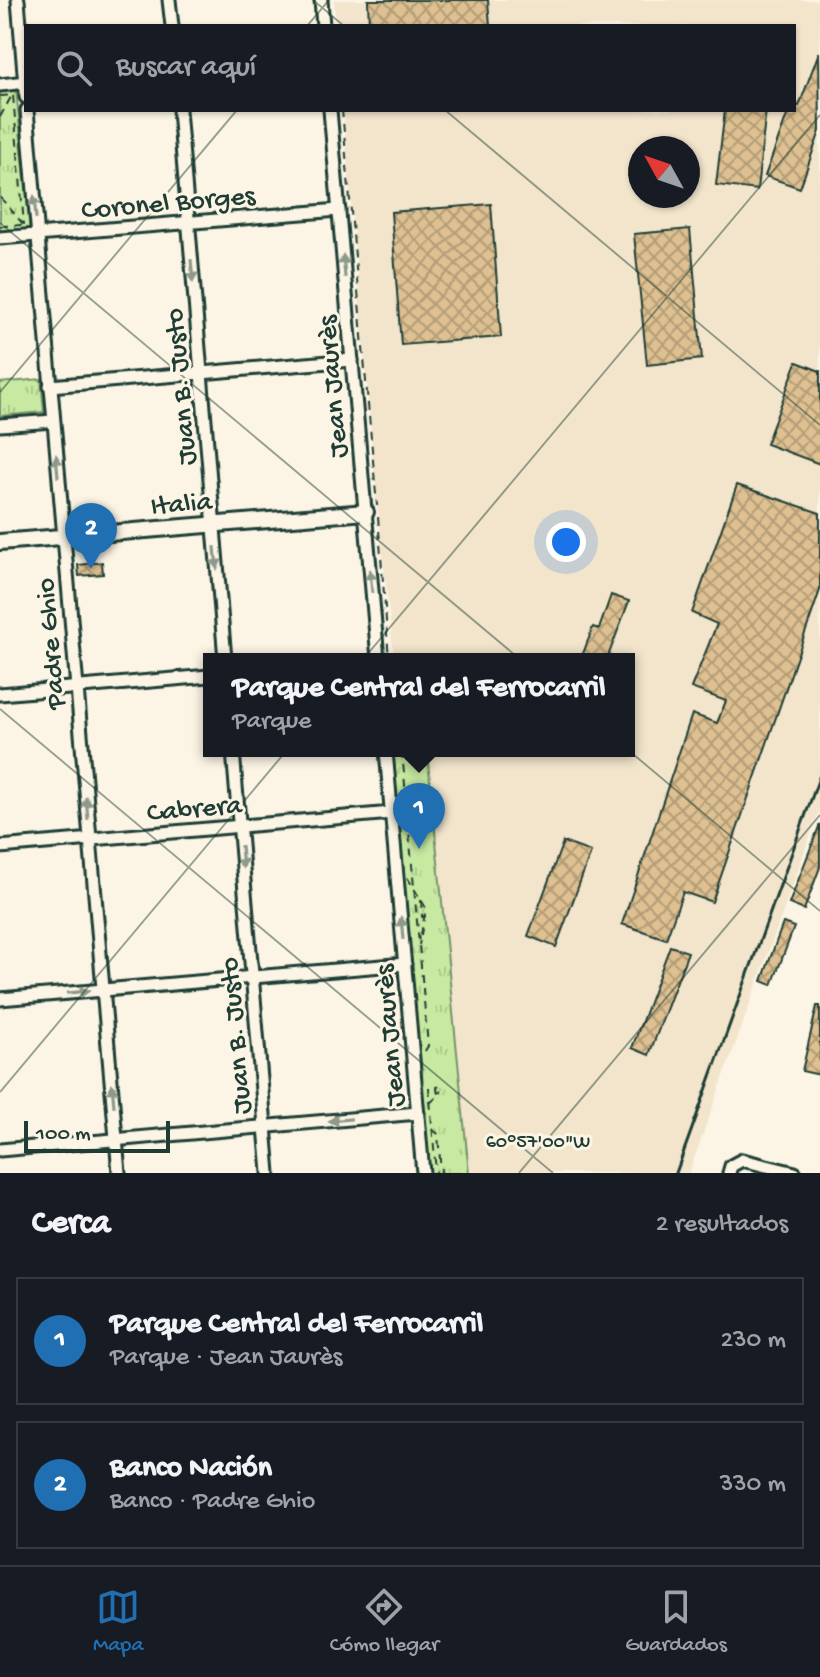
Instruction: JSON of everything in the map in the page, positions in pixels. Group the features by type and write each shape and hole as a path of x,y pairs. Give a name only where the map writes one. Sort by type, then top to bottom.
{"street":[{"path":"0,85 23,88 18,0"},
{"path":"169,0 172,24"},
{"path":"321,0 323,24"},
{"name":"Padre Ghio","path":"27,112 119,1173"},
{"name":"Juan B. Justo","path":"179,112 224,653"},
{"name":"Jean Jaurès","path":"330,112 378,653"},
{"name":"Coronel Borges","path":"0,238 339,210"},
{"path":"50,386 352,360"},
{"path":"0,425 53,421"},
{"name":"Italia","path":"0,542 366,512"},
{"path":"0,694 203,677"},
{"name":"Juan B. Justo","path":"233,757 269,1173"},
{"name":"Jean Jaurès","path":"387,757 410,963 422,1110 423,1173"},
{"name":"Cabrera","path":"0,847 392,813"},
{"path":"0,999 410,963"},
{"path":"0,1150 422,1110"},
{"path":"729,1173 736,1161 795,1173"}],"path":[{"path":"0,117 13,95 23,88"},
{"path":"0,96 13,95"},
{"path":"13,95 24,225"},
{"path":"342,112 388,653"},
{"path":"0,197 24,225"},
{"path":"0,226 24,225"},
{"path":"402,757 428,1046 422,1055"},
{"path":"407,877 421,899 426,916 418,948 410,963"},
{"path":"429,1087 436,1173"},
{"path":"422,1110 437,1093"},
{"path":"428,1126 438,1134 441,1173"}],"shaded area":[{"path":"334,0 820,0 820,809 689,1173 469,1173 428,757 635,757 635,653 393,653 377,503 343,112 796,112 796,24 336,24"}],"green space":[{"path":"16,89 30,229 0,232 0,91"},
{"path":"41,379 44,412 0,416 0,383"},
{"path":"394,757 428,757 469,1173 429,1173"}],"building":[{"path":"368,0 488,0 490,24 369,24"},
{"path":"819,52 820,131 800,188 765,176 788,112 796,112 796,105 799,106"},
{"path":"725,112 766,112 757,190 716,185"},
{"path":"491,204 501,337 401,345 391,212"},
{"path":"690,229 702,359 647,365 634,234"},
{"path":"797,362 820,371 820,464 766,444"},
{"path":"737,485 820,513 820,590 712,902 683,892 666,939 622,924 692,714 717,723 726,701 691,688 717,624 692,613"},
{"path":"102,562 103,574 79,576 78,565"},
{"path":"611,595 629,601 609,653 583,653 593,627 599,629"},
{"path":"820,824 820,867 804,910 789,904"},
{"path":"563,842 591,852 556,947 528,936"},
{"path":"783,923 794,927 772,985 762,981"},
{"path":"670,946 688,952 649,1055 632,1048"},
{"path":"817,1006 820,1006 820,1075 802,1071"}],"railway":[{"path":"676,1173 820,775"}],"place":[{"name":"Banco Nación","path":"91,569"},
{"name":"Parque Central del Ferrocarril","path":"419,849"}]}
